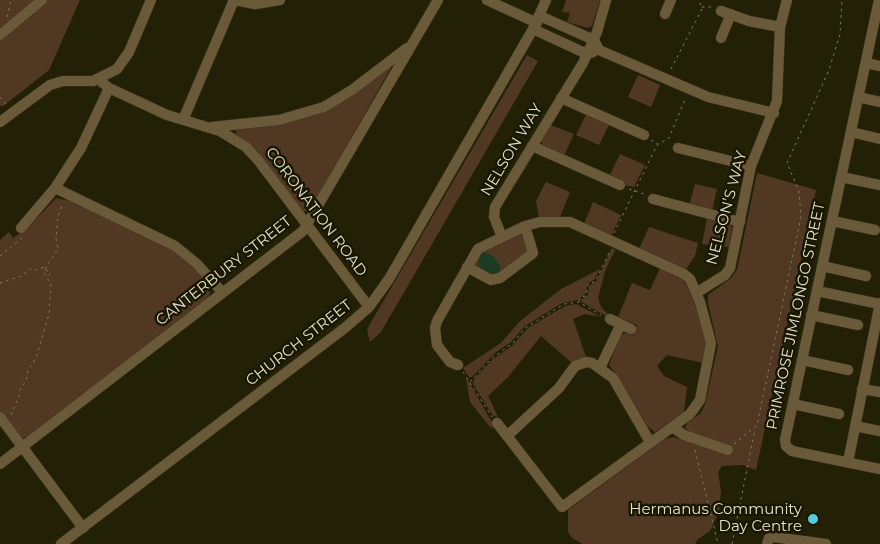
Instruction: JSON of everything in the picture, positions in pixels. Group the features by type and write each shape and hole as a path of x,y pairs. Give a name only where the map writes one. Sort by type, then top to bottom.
{"street":[{"path":"0,35 42,0"},
{"path":"0,122 54,83 98,79 111,74 126,58 151,0"},
{"path":"183,120 234,0 255,4 280,0"},
{"name":"CANTERBURY STREET","path":"0,464 303,230 438,0"},
{"path":"487,0 690,90 721,102 774,113"},
{"name":"CHURCH STREET","path":"61,544 346,327 369,307 389,279 537,23 546,0"},
{"path":"592,48 606,0"},
{"path":"665,14 671,0"},
{"name":"NELSON’S WAY","path":"696,293 728,272 751,166 774,113 780,27 787,0"},
{"name":"PRIMROSE JIMLONGO STREET","path":"848,462 788,448 785,440 858,97 878,20 879,0"},
{"path":"721,38 726,12 749,21 780,27"},
{"path":"537,23 592,48"},
{"path":"209,127 279,120 319,109 344,96 411,46"},
{"name":"NELSON WAY","path":"502,237 494,211 592,48"},
{"path":"866,63 880,66"},
{"name":"CORONATION ROAD","path":"98,79 109,88 167,115 209,127 230,136 252,153 369,307"},
{"path":"21,228 55,188 82,148 109,88"},
{"path":"858,97 880,102"},
{"path":"561,98 644,135"},
{"path":"851,132 880,139"},
{"path":"532,146 620,185"},
{"path":"678,148 751,166"},
{"path":"841,177 880,185"},
{"path":"55,188 66,195 175,246 190,258 222,292"},
{"path":"653,199 740,222"},
{"path":"832,221 875,230"},
{"path":"458,365 450,362 437,345 435,328 438,317 480,246 526,226 540,222 566,222 684,274 690,279 710,336 711,351 699,404 690,414 562,507 497,423"},
{"path":"467,267 491,280 500,278 533,253 526,226"},
{"path":"822,266 866,276"},
{"path":"817,291 880,303 875,353 862,388 848,462 880,470"},
{"path":"812,316 858,325"},
{"path":"600,368 626,327 610,320"},
{"path":"802,360 848,370"},
{"path":"507,436 558,388 578,364 589,362 600,368 616,382 650,442"},
{"path":"862,388 880,392"},
{"path":"792,404 839,414"},
{"path":"3,420 83,528"},
{"path":"855,426 880,431"},
{"path":"672,427 693,438 727,450"},
{"path":"767,544 769,538 773,537 826,544"}],"path":[{"path":"6,22 11,0"},
{"path":"666,79 701,6 699,0"},
{"path":"732,544 801,217 799,191 786,163 829,70 840,34 842,0"},
{"path":"701,6 726,12"},
{"path":"579,302 581,297 586,296 588,284 594,282 600,272 657,145 669,138 690,90"},
{"path":"0,96 13,113"},
{"path":"620,185 653,199"},
{"path":"3,420 11,416 20,389 26,381 28,370 35,360 39,348 50,308 51,284 45,275 46,268 58,249 56,239 58,216 66,195"},
{"path":"0,256 23,237 21,228"},
{"path":"0,283 21,276 32,268 37,270 46,268"},
{"path":"46,268 51,273 47,277"},
{"path":"470,382 491,359 513,343 525,328 564,304 579,302 610,320"},
{"path":"458,365 484,407 497,423"},
{"path":"727,450 756,428"},
{"path":"693,438 718,544"}],"shaded area":[{"path":"0,0 80,0 49,70 2,107 0,105"},
{"path":"566,0 600,0 592,26 588,28 567,22 570,13 562,12"},
{"path":"527,55 538,61 381,332 370,342 367,330 370,324"},
{"path":"393,64 309,212 302,211 236,135 236,130 292,121"},
{"path":"638,75 660,85 651,107 628,97"},
{"path":"586,115 609,125 599,145 576,135"},
{"path":"550,125 574,134 564,156 542,147 542,139"},
{"path":"620,154 645,165 634,187 624,185 625,182 610,175"},
{"path":"757,173 816,190 756,470 743,465 722,466 718,472 721,491 719,511 710,531 698,539 695,544 583,544 572,538 568,532 568,510 665,439 674,437 730,455 732,447 691,434 685,428 688,422 700,414 705,405 718,346 708,303 708,295 730,279 737,270"},
{"path":"546,182 570,192 560,217 539,219 536,201"},
{"path":"695,184 717,189 712,211 689,206"},
{"path":"56,198 70,201 170,248 186,260 209,284 210,293 208,299 29,436 23,438 17,435 0,411 0,240 9,232 13,238 28,228"},
{"path":"593,202 621,215 611,236 584,224"},
{"path":"707,218 732,226 729,247 702,244"},
{"path":"649,227 698,243 695,256 686,269 639,249"},
{"path":"521,233 531,250 496,277 475,266 482,251"},
{"path":"612,248 615,250 605,271 598,298 601,307 608,314 606,316 580,301 588,295 589,286 596,282"},
{"path":"483,252 493,256 500,265 500,272 493,275 478,266 479,258"},
{"path":"660,268 681,278 686,284 698,310 707,345 703,363 667,355 657,366 664,376 687,387 684,412 655,432 647,426 617,375 609,365 621,335 626,333 633,335 637,325 618,317 632,283 650,290"},
{"path":"600,269 594,280 587,284 586,293 578,300 562,303 525,326 511,342 496,352 472,377 469,377 463,368 501,343 519,322 561,289"},
{"path":"576,304 601,317 585,314 573,319 586,357 572,363 541,336 508,377 488,396 498,417 493,416 473,384 474,379 492,360 512,346 528,328 565,306"},
{"path":"466,377 494,426 491,428 470,402"}],"place":[{"name":"Hermanus Community Day Centre","path":"813,519"}]}
